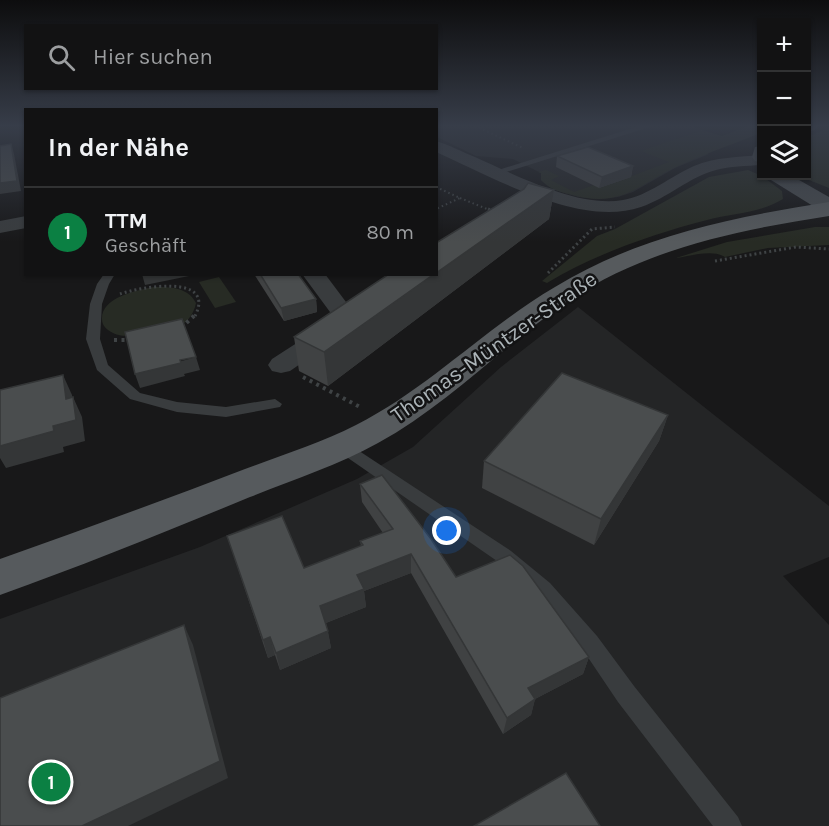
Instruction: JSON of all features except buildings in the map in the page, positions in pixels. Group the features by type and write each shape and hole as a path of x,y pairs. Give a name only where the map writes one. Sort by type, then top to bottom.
{"main road":[{"name":"Thomas-Müntzer-Straße","path":"0,577 176,512 365,435 421,403 562,294 607,267 693,236 750,222 829,207"}],"street":[{"path":"479,165 551,195 579,204 622,206 639,201 703,169 720,165"},
{"name":"Thomas-Müntzer-Straße","path":"785,180 829,207"},
{"path":"530,204 551,195"},
{"path":"0,227 24,222"},
{"path":"315,276 338,307 359,312"},
{"path":"281,365 413,276"}],"lane":[{"path":"502,174 526,165"},
{"path":"502,174 537,165"},
{"path":"109,276 103,284 97,302 93,339 102,366 135,396 177,406 226,412 276,404"},
{"path":"341,445 504,556 543,589 590,643 626,694 729,826"}],"path":[{"path":"438,188 496,213"},
{"path":"438,208 460,198"},
{"path":"545,275 592,229 610,229 624,223"},
{"path":"715,261 796,247 829,249"},
{"path":"97,302 142,287 174,285 188,289 197,296 200,304 198,313 189,323 175,331"},
{"path":"93,339 139,340"},
{"path":"281,365 366,410"}],"shaded area":[{"path":"524,165 683,165 633,192 618,197 599,199 578,197 555,190 541,180 541,173"},
{"path":"662,165 682,165 626,194 601,199 561,192 544,183 541,180 541,173 538,172 546,170 559,176 551,180 574,192 594,185 600,188"},
{"path":"811,165 829,165 829,188 809,180 811,180"},
{"path":"748,170 757,174 757,180 767,180 782,191 783,199 756,210 707,220 645,238 604,254 547,283 542,281 597,236 615,229 709,177"},
{"path":"815,227 829,227 829,245 768,248 725,257 708,253 676,258 727,242"},
{"path":"219,277 236,302 215,308 199,282"},
{"path":"154,287 178,289 193,298 196,303 195,307 184,324 163,332 135,336 119,335 105,328 102,319 107,305 122,296"},
{"path":"578,307 829,506 829,557 783,576 829,625 829,826 0,826 0,619 200,547 357,479 413,447 501,367"}],"place":[{"name":"TTM","path":"51,782"}]}
